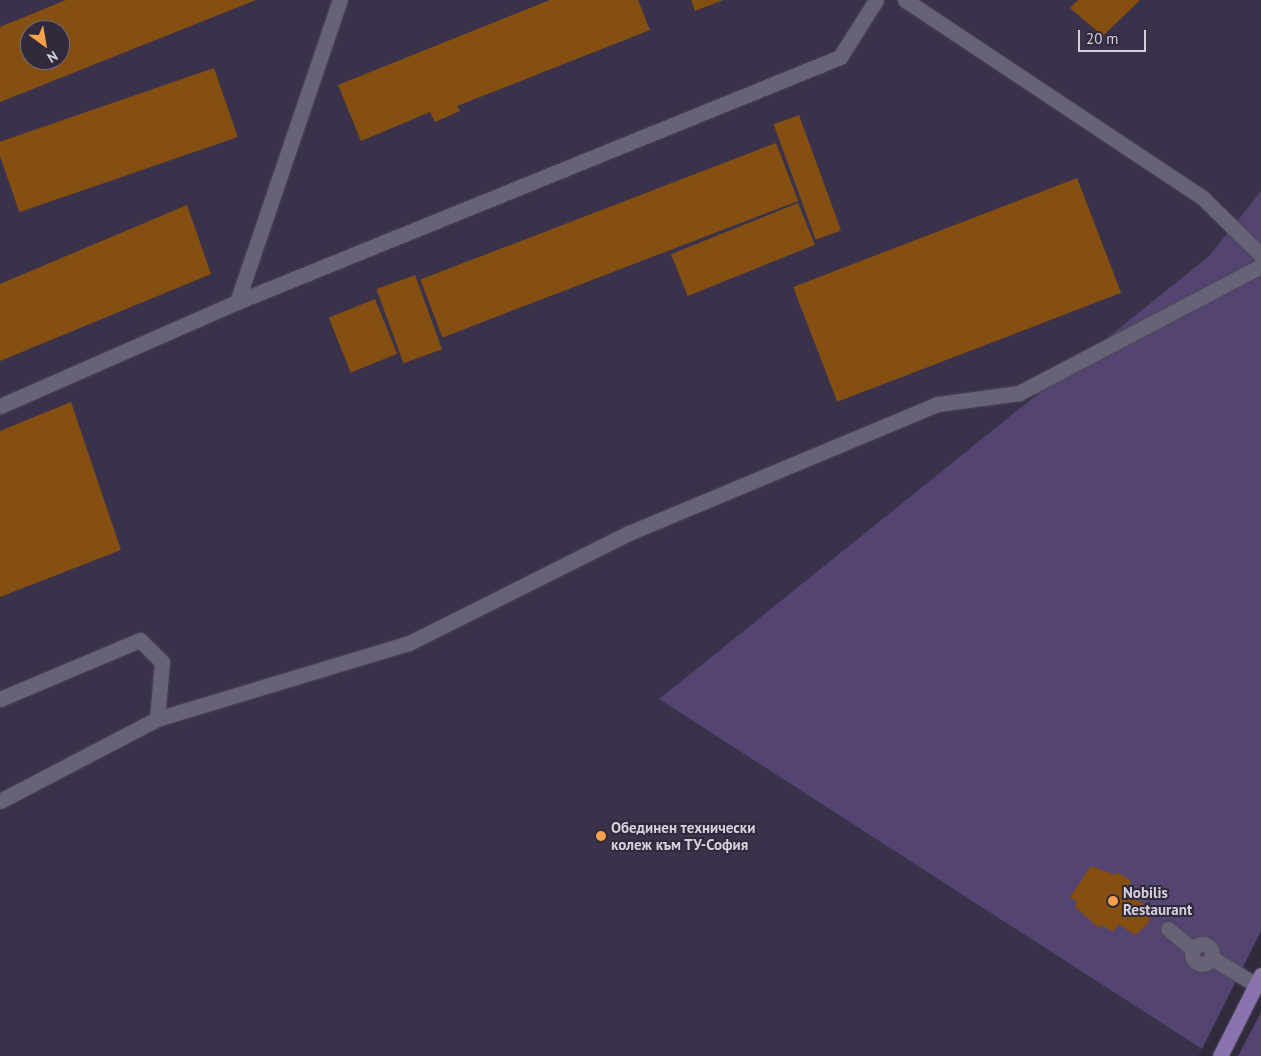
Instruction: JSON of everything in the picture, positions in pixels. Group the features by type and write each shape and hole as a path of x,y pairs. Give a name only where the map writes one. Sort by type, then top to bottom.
{"main road":[{"path":"1220,1056 1258,980"}],"street":[{"path":"237,302 340,0"},
{"path":"0,406 237,302 840,57 876,0"},
{"path":"905,0 1203,198 1261,255"},
{"path":"0,801 157,719 409,643 629,533 938,404 1019,393 1261,266"},
{"path":"0,699 140,640 162,662 157,719"},
{"path":"1168,928 1193,949 1208,945 1212,958 1258,980"}],"shaded area":[{"path":"0,0 1261,0 1261,191 1209,256 659,699 1202,1049 1198,1056 0,1056"},
{"path":"1261,191 1261,931 1202,1049 659,699 1209,256"},
{"path":"1261,1012 1261,1056 1238,1056"}],"building":[{"path":"66,0 256,0 0,102 0,27"},
{"path":"550,0 638,0 650,30 457,106 460,111 435,122 430,112 361,141 338,85"},
{"path":"691,0 723,0 695,11"},
{"path":"1078,0 1140,0 1103,36 1070,8"},
{"path":"214,68 238,137 19,212 0,156 0,142"},
{"path":"799,115 841,231 816,240 774,124"},
{"path":"776,143 798,201 443,337 420,280"},
{"path":"1077,178 1121,293 837,402 793,287"},
{"path":"798,203 815,245 688,296 671,254"},
{"path":"187,205 211,274 0,361 0,284"},
{"path":"415,275 442,349 403,363 376,289"},
{"path":"375,299 397,354 351,372 329,318"},
{"path":"71,402 121,550 0,597 0,431"},
{"path":"1091,866 1115,875 1117,872 1131,881 1129,885 1141,893 1137,900 1153,910 1147,925 1135,935 1119,924 1113,932 1102,925 1099,928 1075,907 1077,902 1070,897"}],"place":[{"name":"Обединен технически колеж към ТУ-София","path":"601,836"},
{"name":"Nobilis Restaurant","path":"1113,901"}]}
